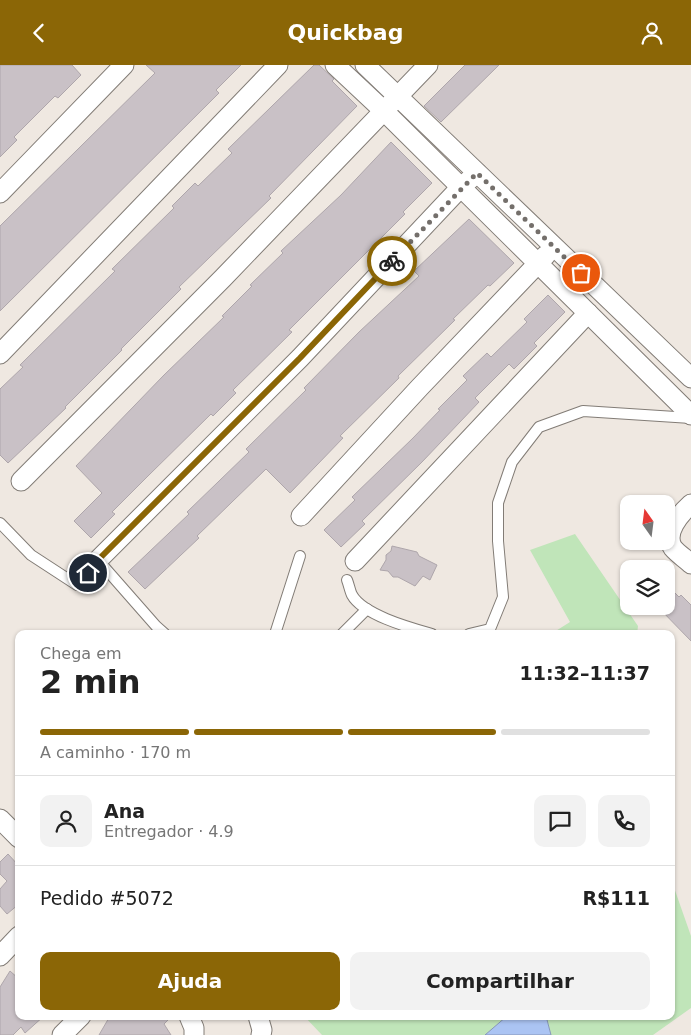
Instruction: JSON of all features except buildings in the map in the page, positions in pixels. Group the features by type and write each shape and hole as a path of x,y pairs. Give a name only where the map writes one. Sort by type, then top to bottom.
{"street":[{"path":"0,193 124,65"},
{"path":"0,354 278,65"},
{"path":"335,65 539,264 691,417"},
{"path":"365,65 691,378"},
{"path":"21,481 229,271 428,65"},
{"path":"98,560 300,358 460,188 477,173"},
{"path":"301,516 553,247"},
{"path":"356,561 588,313"},
{"path":"691,504 672,529 670,540 674,548 691,565"},
{"path":"0,819 15,834"},
{"path":"0,956 15,940"},
{"path":"62,1035 77,1020"},
{"path":"191,1020 194,1035"},
{"path":"259,1020 262,1030 261,1035"}],"lane":[{"path":"486,630 490,629 503,597 498,541 498,503 512,462 538,427 582,411 691,417"},
{"path":"0,523 32,555 77,585 98,560 161,630"},
{"path":"276,630 300,556"},
{"path":"347,580 353,596 367,609 400,625 418,630"},
{"path":"346,630 367,609"}],"green space":[{"path":"575,534 620,600 620,615 630,615 638,626 638,630 557,630 570,622 530,550"},
{"path":"675,890 691,936 691,1008 675,1019"},
{"path":"308,1020 502,1020 485,1035 322,1035"},
{"path":"547,1020 674,1020 653,1035 551,1035"}],"water":[{"path":"502,1020 547,1020 551,1035 485,1035"}],"way so far":[{"path":"392,261 460,188 477,173 581,273"}],"route":[{"path":"88,573 98,560 300,358 392,261"}]}
